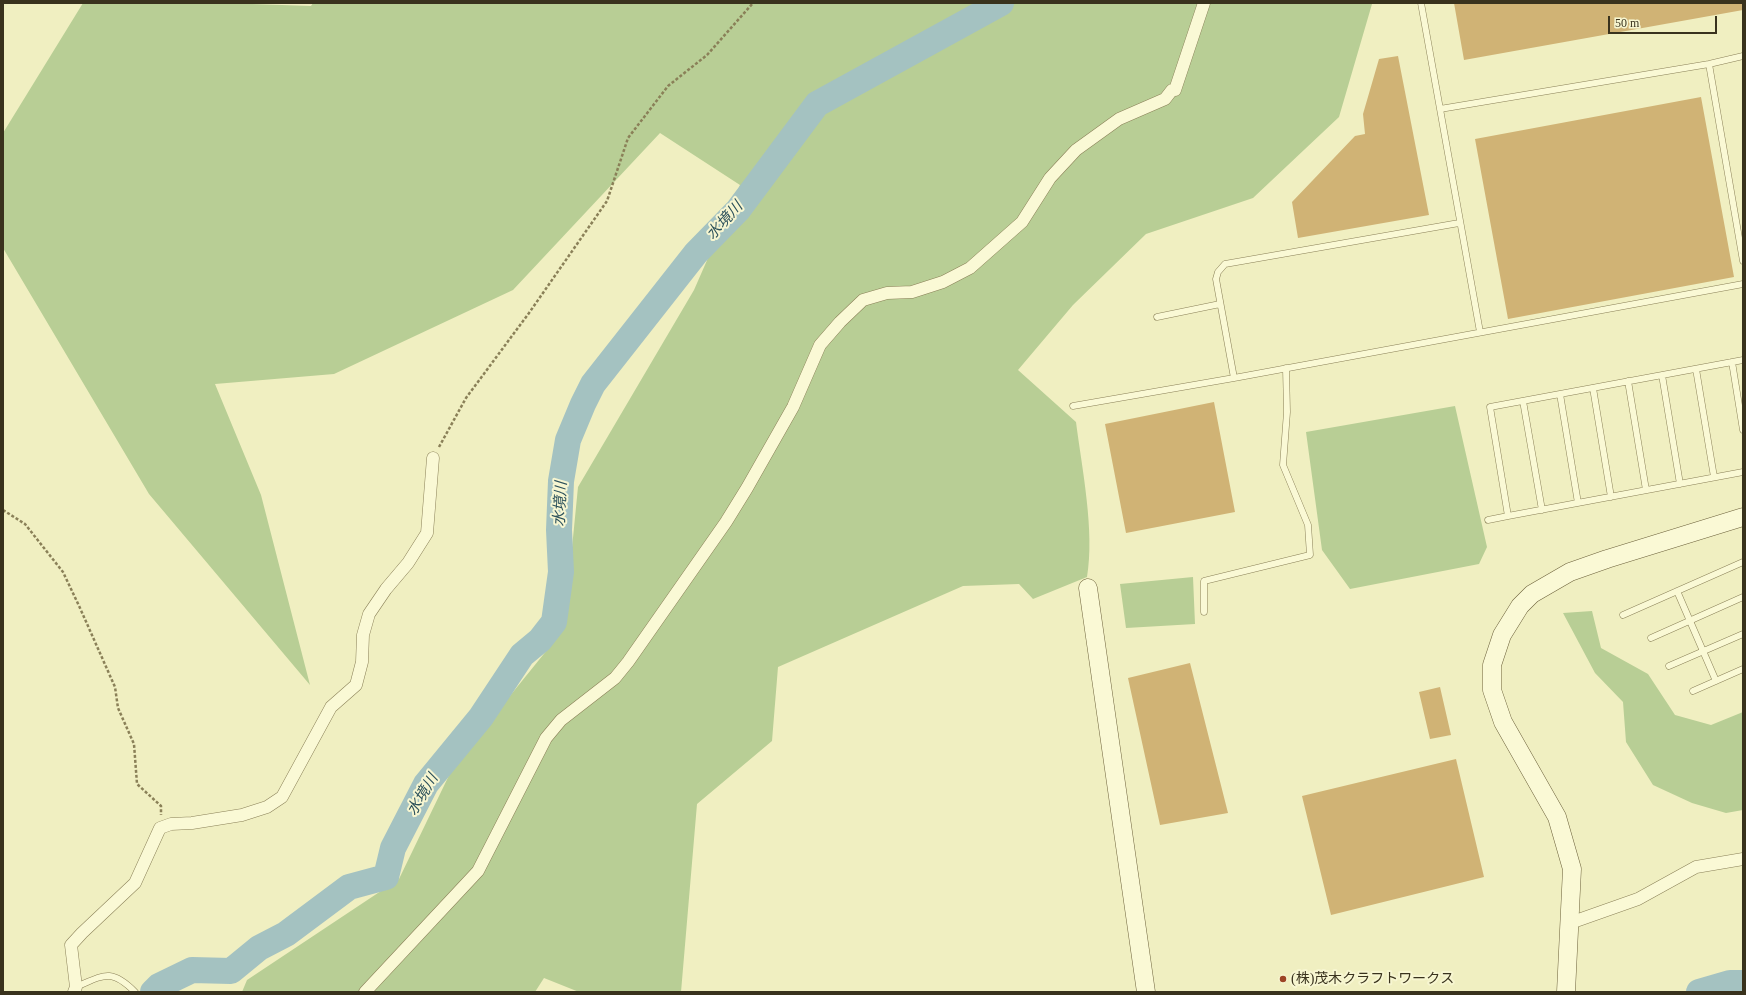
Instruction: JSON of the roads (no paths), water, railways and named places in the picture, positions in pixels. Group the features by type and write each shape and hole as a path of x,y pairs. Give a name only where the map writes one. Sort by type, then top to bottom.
{"street":[{"path":"365,992 478,871 546,738 561,720 615,678 726,522 793,407 820,345 840,322 863,300 887,293 912,292 943,282 970,268 1022,222 1050,178 1076,150 1119,119 1165,99 1172,90 1175,90 1204,3"},
{"path":"75,989 71,945 82,932 135,883 161,828 171,824 192,823 242,816 267,807 282,798 331,706 356,685 362,662 363,635 369,614 386,589 408,563 427,533 433,458"},
{"path":"1566,992 1572,869 1557,817 1503,722 1492,690 1492,665 1502,635 1520,606 1532,594 1570,572 1743,517"},
{"path":"1088,588 1146,992"},
{"path":"1570,923 1638,899 1696,867 1743,859"}],"lane":[{"path":"1421,3 1480,332"},
{"path":"1440,109 1709,64 1743,56"},
{"path":"1709,64 1743,261"},
{"path":"1234,378 1216,279 1218,272 1225,264 1460,223"},
{"path":"1073,406 1234,378 1743,284"},
{"path":"1157,317 1220,304"},
{"path":"1508,516 1490,407 1743,360"},
{"path":"1732,362 1743,430"},
{"path":"1204,612 1204,581 1310,555 1308,525 1283,465 1286,412 1286,368"},
{"path":"1696,369 1714,477"},
{"path":"1662,375 1680,484"},
{"path":"1628,381 1646,490"},
{"path":"1593,388 1611,496"},
{"path":"1560,394 1578,503"},
{"path":"1523,401 1542,510"},
{"path":"1488,520 1743,472"},
{"path":"1623,615 1743,562"},
{"path":"1677,591 1716,681"},
{"path":"1651,638 1743,598"},
{"path":"1669,666 1743,634"},
{"path":"1693,691 1743,669"},
{"path":"75,989 105,975 118,978 136,992"}],"waterway":[{"name":"水境川","path":"153,992 159,986 192,970 231,971 259,948 286,934 349,887 386,877 393,848 426,784 481,717 522,655 540,640 554,622 561,572 559,530 561,481 568,440 593,384 696,253 738,210 817,104 1001,3"},
{"path":"1699,992 1730,983 1743,983"}],"place":[{"name":"(株)茂木クラフトワークス","path":"1283,979"}]}
